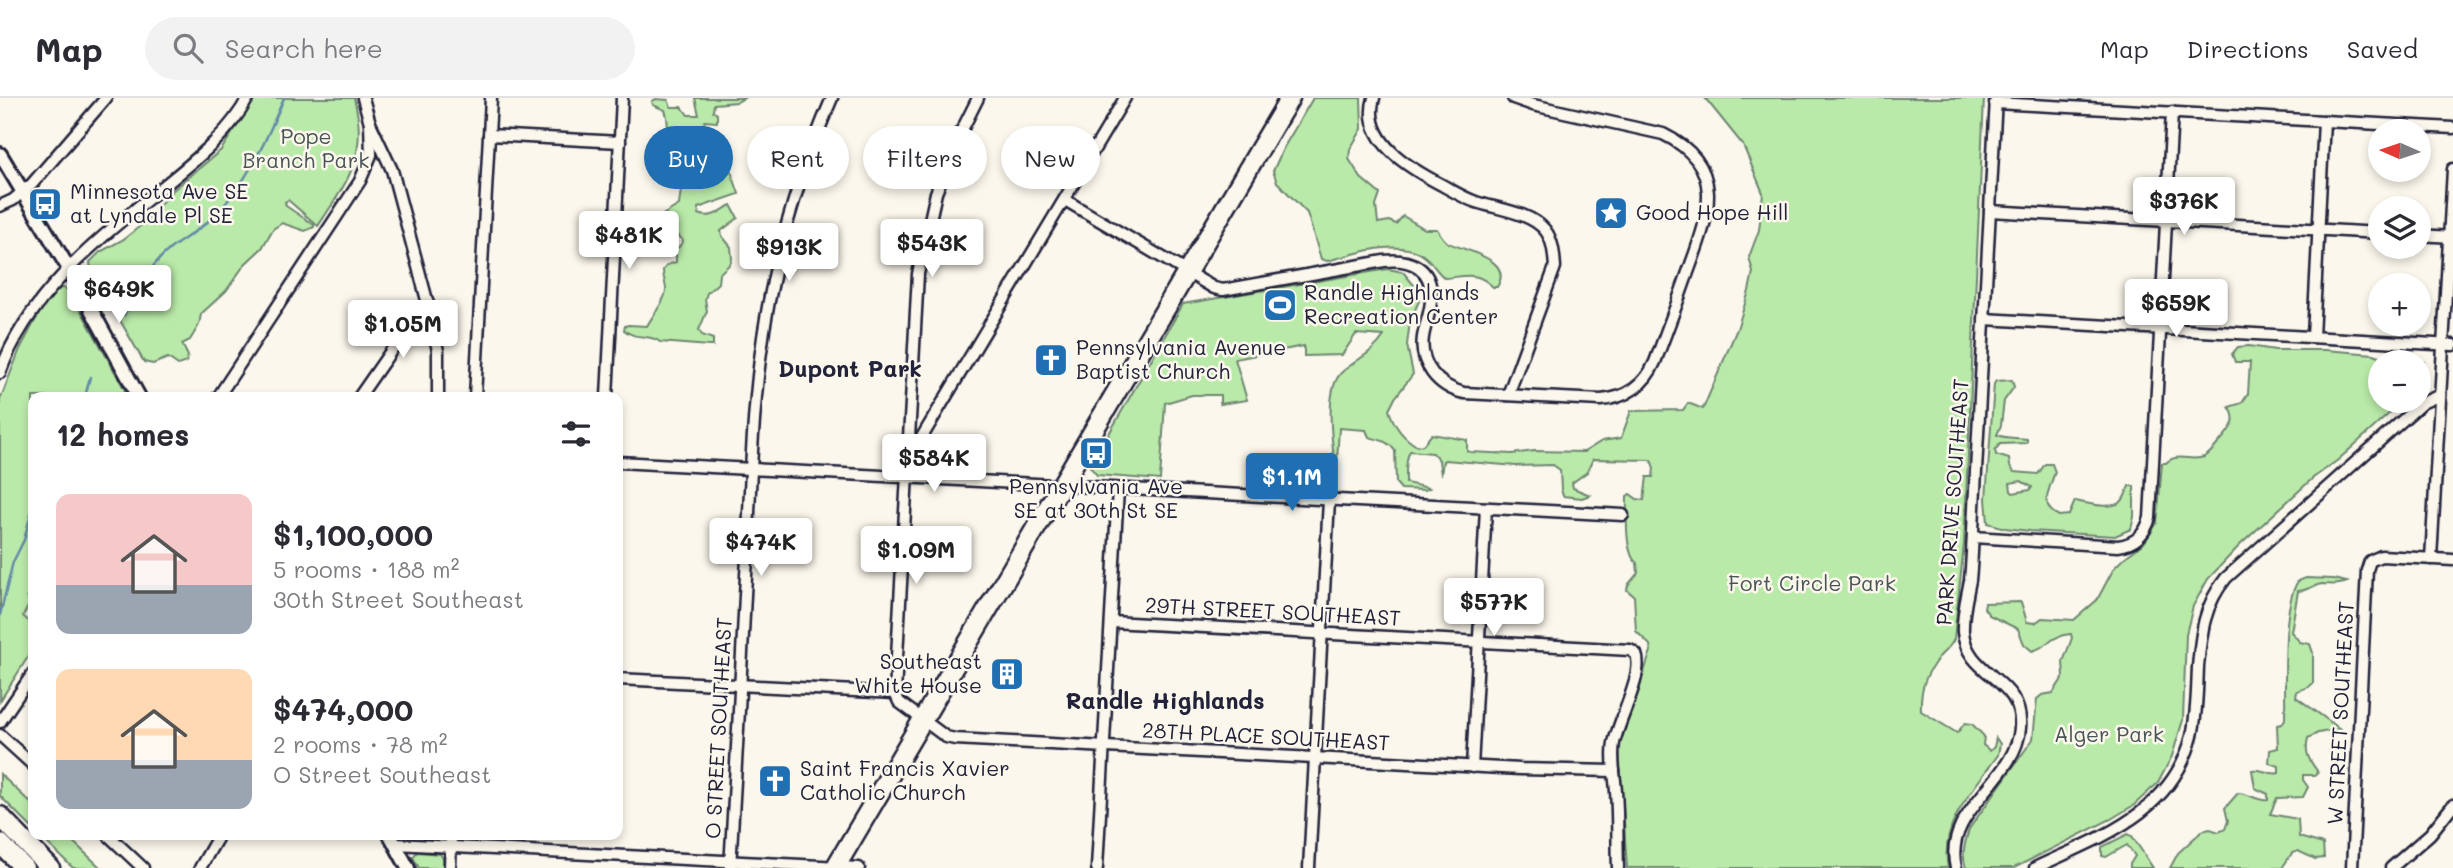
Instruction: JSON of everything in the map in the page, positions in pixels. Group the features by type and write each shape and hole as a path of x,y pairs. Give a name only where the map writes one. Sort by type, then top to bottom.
{"highway":[{"path":"835,867 929,724 1060,486 1290,98"},
{"path":"0,816 50,868"},
{"path":"0,843 24,868"}],"main road":[{"path":"0,155 69,269 136,392"},
{"path":"393,840 408,868"}],"street":[{"path":"0,206 23,192 40,176 106,98"},
{"path":"0,373 24,323 69,269 122,220 212,145 230,126 248,98"},
{"path":"363,98 370,122 392,170 428,304 438,351 438,392"},
{"path":"475,392 491,98"},
{"path":"607,392 622,98"},
{"name":"O STREET SOUTHEAST","path":"731,865 751,469 759,366 775,276 803,173 832,98"},
{"path":"929,724 899,702 895,693 915,305 920,259 941,180 978,98"},
{"path":"907,463 1125,98"},
{"path":"1374,98 1372,104 1377,132 1385,146 1413,170 1472,201 1531,219 1545,230 1553,247 1555,267 1508,395"},
{"path":"1065,200 1214,288 1223,290 1384,261 1401,260 1412,263 1426,275 1431,289 1423,346 1426,362 1444,385 1460,392 1601,400 1627,394 1643,382 1652,369 1706,225 1709,198 1703,172 1686,149 1663,134 1533,105 1513,98"},
{"path":"1996,100 2172,113 2453,128"},
{"name":"PARK DRIVE SOUTHEAST","path":"1956,868 1954,852 1962,823 2012,754 2020,726 2018,708 2010,692 1977,663 1965,640 1963,619 1970,579 1973,537 1996,100"},
{"path":"1973,537 2123,546 2132,543 2145,531 2150,518 2172,113"},
{"path":"2313,337 2324,121"},
{"path":"221,392 360,181 371,155 370,122"},
{"path":"489,135 620,142"},
{"path":"2453,169 2448,345 2440,395 2431,559 2453,560"},
{"path":"1990,211 2368,232"},
{"path":"2431,236 2451,237"},
{"path":"362,392 416,315 428,304"},
{"path":"1984,319 2448,345"},
{"path":"2035,868 2126,824 2159,797 2180,766 2191,738 2201,632 2208,606 2218,588 2402,420 2422,403 2440,395"},
{"path":"623,462 1623,515"},
{"path":"1097,868 1118,489"},
{"path":"1309,868 1329,500"},
{"path":"1472,766 1486,508"},
{"name":"W STREET SOUTHEAST","path":"2352,868 2370,561 2381,556 2431,559"},
{"name":"29TH STREET SOUTHEAST","path":"1111,622 1626,649 1633,652 1638,659 1638,669 1614,743 1614,771"},
{"path":"623,679 895,693"},
{"path":"0,722 28,680"},
{"name":"28TH PLACE SOUTHEAST","path":"929,724 946,737 955,739 1582,772 1614,771"},
{"path":"0,735 28,760"},
{"path":"1614,771 1618,868"},
{"path":"2390,868 2430,834 2453,805"},
{"path":"113,840 143,868"},
{"path":"200,868 216,840"},
{"path":"393,840 731,865 859,868"},
{"path":"450,868 451,840"}],"green space":[{"name":"Pope Branch Park","path":"255,98 354,98 359,135 353,166 318,226 288,200 285,202 286,206 314,227 305,231 282,223 273,229 262,248 245,264 226,291 201,314 199,325 190,340 182,344 188,356 186,362 178,365 168,358 153,364 144,362 91,270 90,262 100,252 139,227 156,211 166,196 221,150"},
{"path":"695,98 744,98 737,102 714,104 713,111 717,114 717,122 705,121 703,126 668,126 665,110 653,105 652,101 668,100 671,107 682,107 688,115 699,115"},
{"path":"1313,98 1361,98 1362,129 1350,149 1349,159 1361,178 1380,194 1376,206 1378,223 1389,221 1396,224 1403,216 1425,229 1437,229 1447,242 1493,262 1501,277 1497,287 1476,277 1445,278 1421,254 1399,248 1374,249 1327,261 1321,259 1307,213 1277,182 1273,171"},
{"name":"Fort Circle Park","path":"1705,98 1984,98 1964,544 1954,639 1927,676 1921,696 1921,711 1957,733 1965,723 1972,724 1984,736 1983,745 1990,751 1996,738 2000,744 1998,755 1969,794 1954,822 1947,852 1948,868 1627,868 1619,747 1651,651 1650,645 1636,631 1634,596 1627,590 1638,573 1637,563 1628,542 1627,496 1630,494 1644,500 1647,477 1653,477 1651,460 1593,459 1587,472 1572,483 1573,488 1590,495 1582,498 1563,496 1560,470 1553,465 1516,466 1445,460 1441,475 1439,460 1433,453 1410,451 1406,483 1429,488 1401,489 1396,483 1395,451 1390,445 1369,437 1366,430 1339,428 1336,478 1331,422 1332,392 1342,372 1370,351 1384,336 1356,334 1342,355 1304,356 1304,346 1235,359 1247,400 1220,404 1220,395 1192,395 1165,403 1160,480 1097,475 1090,467 1183,304 1388,269 1403,272 1419,291 1419,301 1410,321 1407,345 1413,374 1389,410 1400,431 1417,446 1423,445 1432,434 1467,440 1467,451 1470,452 1584,452 1602,441 1621,438 1631,411 1683,410 1688,403 1703,409 1737,329 1749,291 1753,272 1749,257 1759,230 1763,193 1743,145"},
{"path":"733,177 739,194 698,208 699,214 708,216 731,205 738,218 721,231 731,247 732,259 719,274 718,283 707,293 705,299 707,311 699,330 702,335 713,339 713,346 660,342 624,330 628,325 647,326 662,302 666,292 663,270 667,265 676,262 676,255 670,250 679,247 683,241 679,236 658,233 656,219 679,205 681,189 733,189"},
{"path":"61,288 70,291 125,390 28,392 28,607 23,616 28,620 28,657 0,701 0,400 20,349 50,297"},
{"name":"Alger Park","path":"2238,347 2368,354 2368,413 2390,413 2338,460 2313,478 2239,546 2208,579 2193,606 2186,634 2183,720 2172,756 2158,783 2134,805 2111,819 2014,868 1966,868 1964,853 1969,829 2033,739 2037,699 2053,693 2064,676 2063,662 2072,638 2071,634 2059,637 2032,651 2024,644 2018,629 1989,615 1984,608 1985,603 2021,602 2027,622 2035,623 2042,618 2074,620 2097,600 2114,568 2144,543 2157,523 2162,463 2175,458 2204,457 2231,426 2234,420 2229,407 2242,403 2248,394 2250,362 2235,362 2232,354"},
{"path":"2012,380 2014,387 2004,401 1997,435 2027,439 2027,443 2000,444 1995,450 1996,455 2009,459 2014,472 2038,474 2045,464 2052,464 2055,472 2047,502 2049,508 2059,516 2069,515 2075,501 2111,506 2121,502 2129,486 2134,486 2134,517 2131,529 2115,536 2030,531 1988,523 1986,499 1996,381","holes":["2021,481 2032,487 2030,490 2013,493 2010,483"]},
{"path":"2306,578 2347,582 2322,584 2298,591 2291,632 2300,642 2310,644 2313,653 2313,683 2297,691 2296,697 2340,729 2318,733 2308,738 2307,753 2318,772 2314,775 2303,775 2308,787 2303,797 2277,798 2270,814 2298,819 2299,837 2323,844 2324,858 2315,859 2298,851 2292,853 2282,868 2170,868 2178,853 2202,831 2210,829 2219,832 2225,829 2228,821 2225,808 2238,793 2268,800 2268,794 2255,788 2252,770 2279,773 2279,766 2269,763 2270,750 2278,748 2277,725 2282,724 2285,719 2285,647 2289,609 2298,581"},
{"path":"0,774 28,800 28,824 0,796"},
{"path":"2128,834 2153,868 2130,868 2135,856 2127,845 2106,857 2102,856 2102,847"},
{"path":"44,840 71,840 101,868 73,868"},
{"path":"417,852 440,854 443,868 419,868 413,857"}],"waterway":[{"path":"124,315 156,263 170,249 208,222 236,191 263,146 284,98"},
{"path":"86,392 90,377"},
{"path":"0,615 13,562 28,525"}],"place":[{"name":"Minnesota Ave SE at Lyndale Pl SE","path":"45,204"},
{"name":"Good Hope Hill","path":"1611,213"},
{"name":"Randle Highlands Recreation Center","path":"1280,305"},
{"name":"Pennsylvania Avenue Baptist Church","path":"1051,360"},
{"name":"Pennsylvania Ave SE at 30th St SE","path":"1096,453"},
{"name":"Southeast White House","path":"1007,674"},
{"name":"Saint Francis Xavier Catholic Church","path":"775,781"}],"district":[{"name":"Dupont Park","path":"850,369"},
{"name":"Randle Highlands","path":"1165,701"}]}
